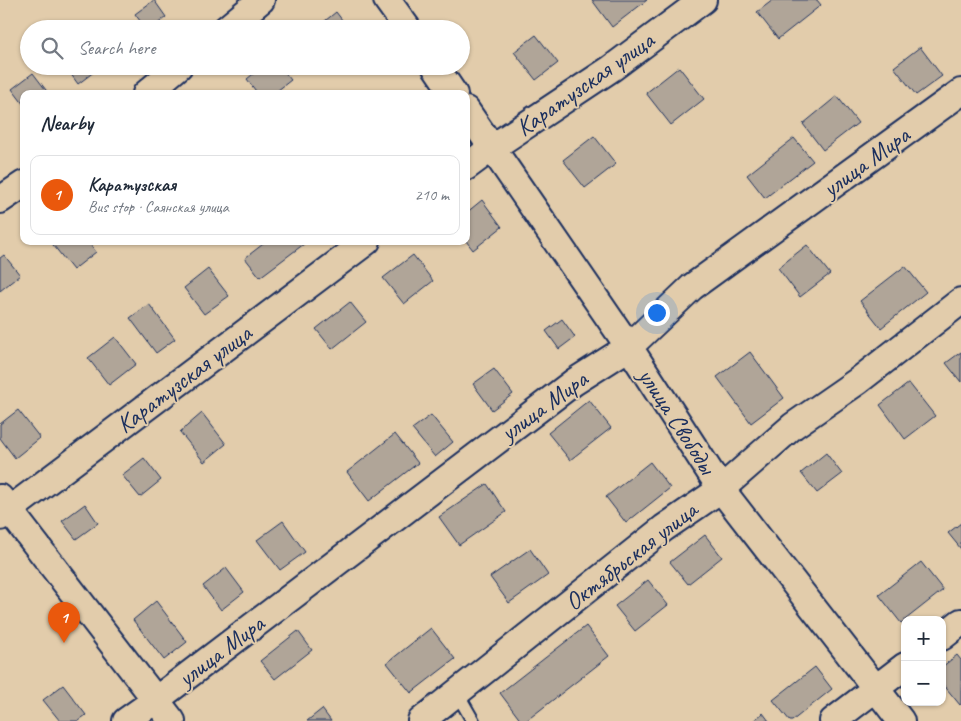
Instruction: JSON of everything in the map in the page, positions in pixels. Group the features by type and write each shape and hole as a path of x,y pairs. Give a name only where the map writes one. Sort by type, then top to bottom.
{"street":[{"path":"237,20 261,0"},
{"path":"387,0 401,20"},
{"name":"Каратузская улица","path":"470,164 612,68 704,0"},
{"path":"151,90 169,75"},
{"path":"441,75 451,90"},
{"name":"улица Мира","path":"126,721 574,382 629,347 692,287 961,92"},
{"name":"улица Свободы","path":"470,115 629,347 721,489 901,721"},
{"path":"0,200 20,187"},
{"name":"Каратузская улица","path":"3,508 363,245"},
{"name":"Октябрьская улица","path":"420,721 664,528 721,489 792,426 858,381 961,301"},
{"path":"3,508 157,699 172,721"},
{"path":"946,634 961,622"},
{"path":"833,721 901,669"}],"lane":[{"path":"457,693 473,721"}],"building":[{"path":"154,0 166,17 162,20 139,20 135,14"},
{"path":"592,0 647,0 612,27"},
{"path":"773,0 817,0 821,5 778,39 757,12"},
{"path":"336,12 342,20 326,20"},
{"path":"536,35 558,63 536,80 514,52"},
{"path":"920,47 942,76 916,95 894,67"},
{"path":"679,67 704,99 671,125 646,93"},
{"path":"30,75 35,75 46,90 20,90 20,100 12,89"},
{"path":"72,75 90,75 78,84"},
{"path":"252,75 287,75 291,80 278,90 255,90 247,79"},
{"path":"837,96 858,123 823,150 803,124"},
{"path":"594,136 616,164 585,188 563,160"},
{"path":"794,138 813,161 765,198 747,175"},
{"path":"482,200 502,227 473,250 469,245 470,210"},
{"path":"53,245 91,245 96,252 73,270"},
{"path":"262,245 303,245 260,277 245,258"},
{"path":"807,245 830,274 800,297 778,268"},
{"path":"4,255 20,275 0,291 0,258"},
{"path":"413,255 433,281 404,304 383,278"},
{"path":"905,266 926,292 881,328 860,301"},
{"path":"208,269 229,296 204,314 184,288"},
{"path":"350,302 366,322 332,349 316,329"},
{"path":"149,304 175,339 156,353 130,318"},
{"path":"562,319 575,337 559,349 546,331"},
{"path":"115,337 136,364 109,385 88,358"},
{"path":"750,352 784,398 751,423 717,377"},
{"path":"961,352 961,382 946,363"},
{"path":"494,369 513,394 492,410 473,384"},
{"path":"909,383 935,416 905,439 880,405"},
{"path":"589,400 611,428 570,460 548,433"},
{"path":"18,410 40,438 15,458 0,438 0,424"},
{"path":"202,413 226,444 204,462 180,432"},
{"path":"431,415 453,442 435,457 412,429"},
{"path":"395,434 418,463 369,501 347,472"},
{"path":"826,453 842,474 817,493 801,473"},
{"path":"144,458 161,480 140,497 122,475"},
{"path":"650,462 670,488 626,523 606,497"},
{"path":"487,484 506,512 459,545 439,517"},
{"path":"85,504 98,523 76,539 62,521"},
{"path":"283,521 305,552 280,570 257,540"},
{"path":"961,523 961,549 948,533"},
{"path":"705,535 722,557 688,584 670,562"},
{"path":"530,549 548,575 509,603 490,577"},
{"path":"921,562 943,590 910,616 901,616 901,623 879,595"},
{"path":"226,568 244,592 221,610 203,586"},
{"path":"648,580 668,605 635,631 615,606"},
{"path":"156,601 187,642 164,660 133,620"},
{"path":"586,626 609,656 526,721 521,721 500,693"},
{"path":"431,628 455,659 411,693 387,663"},
{"path":"298,631 312,650 275,679 260,661"},
{"path":"957,655 961,660 960,705 946,688 946,664"},
{"path":"815,667 832,689 790,721 773,700"},
{"path":"63,685 86,715 78,721 60,721 43,700"},
{"path":"322,709 331,721 307,721"},
{"path":"763,713 769,721 753,721"}],"place":[{"name":"Каратузская","path":"64,643"}]}
